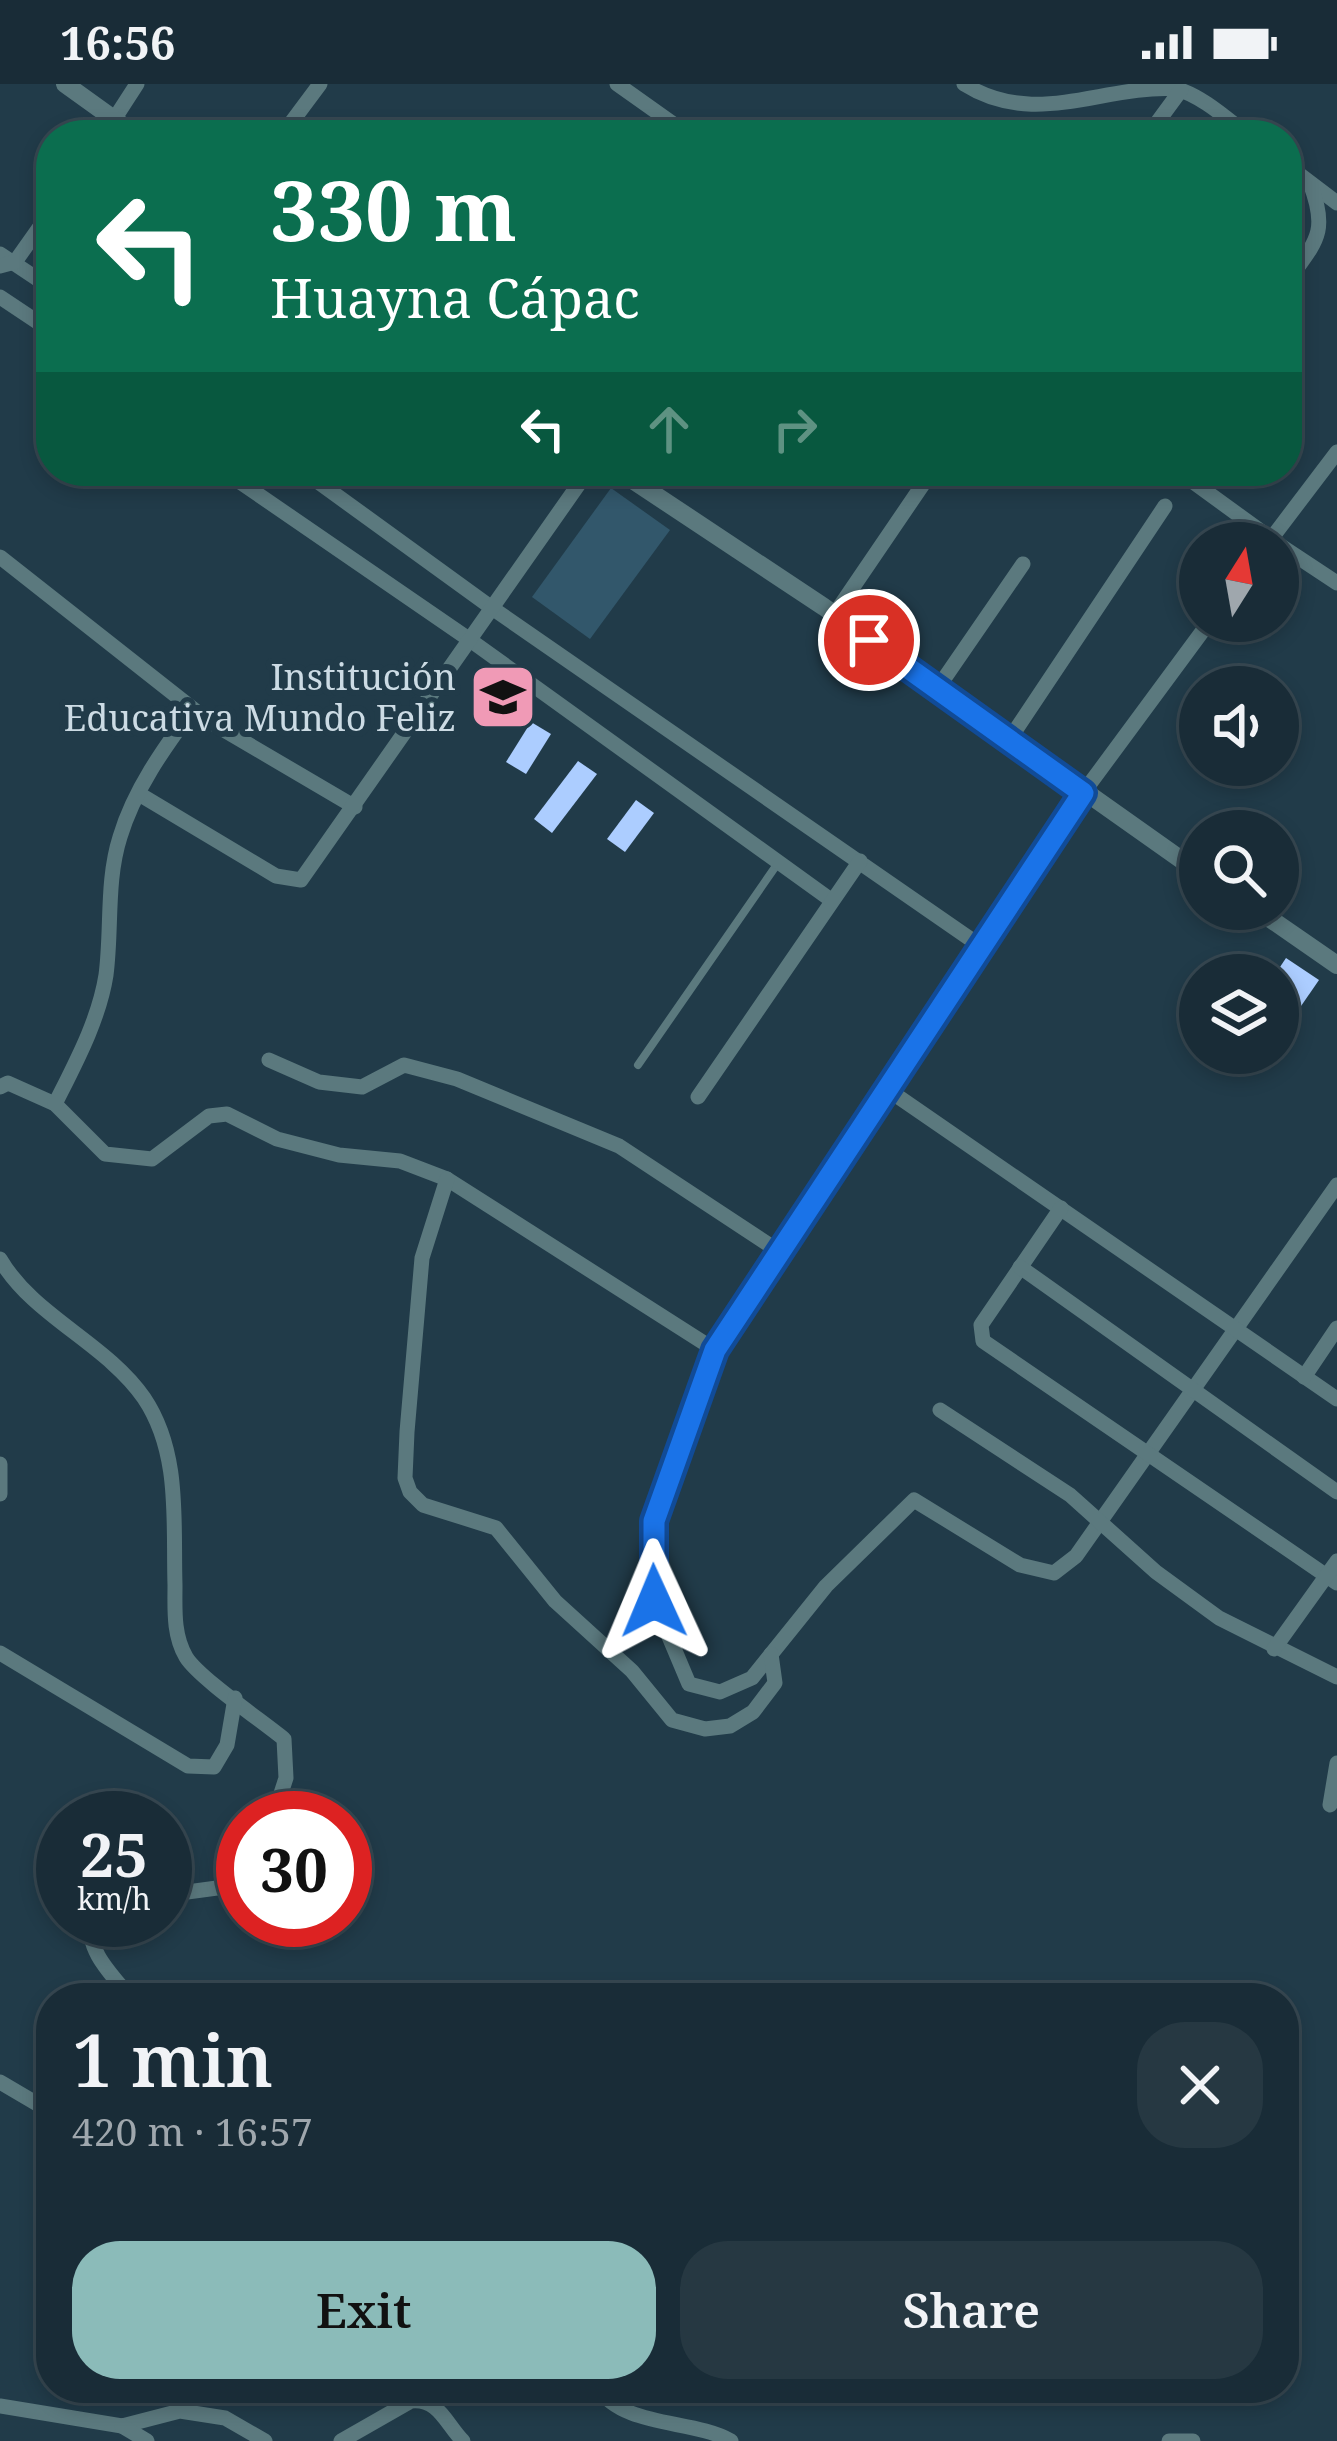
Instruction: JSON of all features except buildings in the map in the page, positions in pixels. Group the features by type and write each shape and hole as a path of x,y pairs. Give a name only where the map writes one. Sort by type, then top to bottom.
{"street":[{"path":"65,84 102,120"},
{"path":"114,120 137,84"},
{"path":"293,120 320,84"},
{"path":"617,84 668,120"},
{"path":"964,84 989,99 1014,104 1153,84 1181,90 1226,120"},
{"path":"1159,120 1181,90"},
{"path":"1302,177 1337,202"},
{"path":"1302,259 1320,232 1321,210 1310,183"},
{"path":"36,227 5,261 36,279"},
{"path":"0,297 36,321"},
{"path":"1287,522 1337,452"},
{"path":"246,486 470,640 831,900"},
{"path":"324,486 979,945"},
{"path":"139,794 290,880 301,880 577,486"},
{"path":"641,486 834,615 1179,859"},
{"path":"834,615 922,486"},
{"path":"1198,486 1246,522"},
{"path":"1009,740 1165,506"},
{"path":"0,556 193,709 356,807"},
{"path":"1299,559 1337,583"},
{"path":"937,689 1024,563"},
{"path":"1194,642 979,945 715,1350 654,1521 654,1601 689,1684 720,1692 737,1688 907,1503 923,1502 968,1537 1020,1565 1054,1573 1076,1556 1337,1185"},
{"path":"55,1104 89,1030 105,980 115,854 160,753 193,709"},
{"path":"698,1097 860,861"},
{"path":"1286,930 1337,965"},
{"path":"269,1060 319,1082 362,1087 404,1065 417,1065 476,1086 619,1146 780,1252"},
{"path":"0,1087 8,1083 55,1104 105,1154 132,1160 152,1160 209,1117 227,1114 277,1138 339,1155 400,1161 447,1179 715,1350"},
{"path":"887,1089 1337,1399"},
{"path":"447,1179 422,1258 405,1478 410,1492 423,1505 496,1528 555,1601 682,1725 717,1729 753,1712 775,1683 777,1670 771,1654"},
{"path":"1060,1208 981,1325 983,1342 1334,1574 1274,1649"},
{"path":"0,1259 10,1276 98,1350 144,1398 163,1436 172,1472 176,1627 187,1659 284,1739 286,1778 282,1791"},
{"path":"1020,1268 1337,1492"},
{"path":"1304,1377 1337,1328"},
{"path":"940,1410 1101,1520 1187,1596 1274,1649 1337,1677"},
{"path":"0,1465 0,1494"},
{"path":"0,1652 188,1766 214,1767 223,1757 236,1698"},
{"path":"1330,1804 1337,1763"},
{"path":"94,1947 120,1983"},
{"path":"0,2082 36,2103"},
{"path":"341,2441 408,2403"},
{"path":"434,2403 464,2441"},
{"path":"616,2403 636,2415 731,2441"},
{"path":"0,2406 122,2426 147,2441"},
{"path":"122,2426 180,2411 224,2418 265,2441"},
{"path":"1169,2441 1193,2441"}],"lane":[{"path":"638,1066 778,862"}],"shaded area":[{"path":"611,488 670,530 590,639 532,597"}],"place":[{"name":"Institución Educativa Mundo Feliz","path":"503,697"}],"route":[{"path":"654,1601 654,1521 715,1350 1083,793 869,640"}]}
